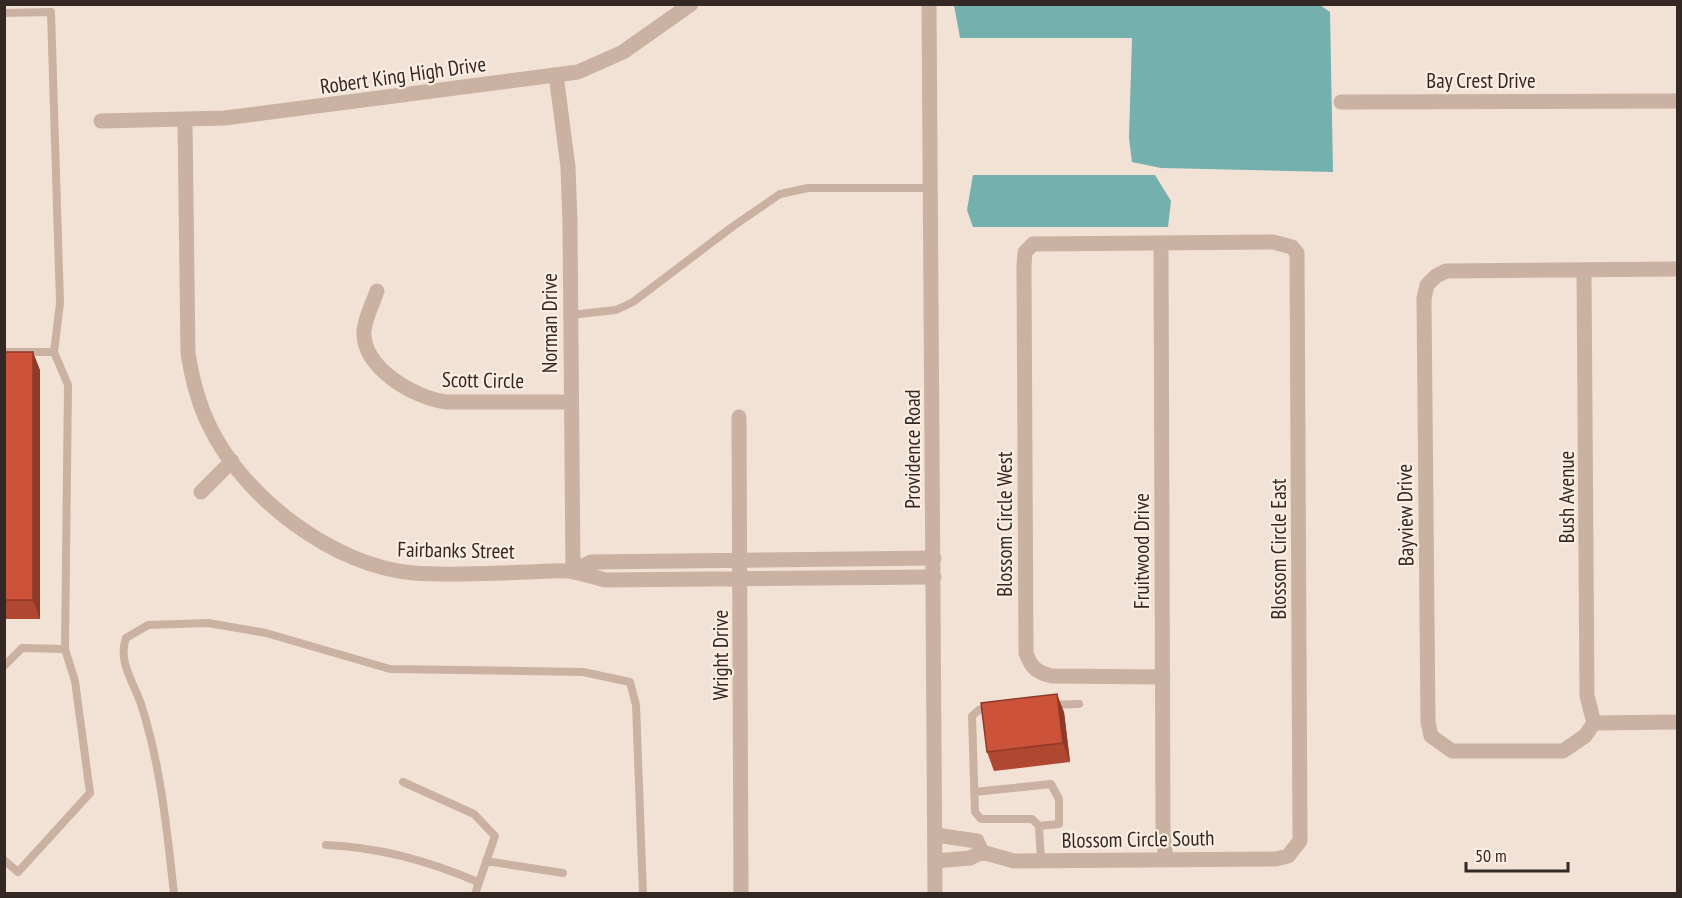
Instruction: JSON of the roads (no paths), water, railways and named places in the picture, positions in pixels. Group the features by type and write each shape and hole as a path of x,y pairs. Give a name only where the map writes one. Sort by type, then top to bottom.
{"street":[{"name":"Robert King High Drive","path":"101,121 185,121 271,113 578,72 623,52 691,4"},
{"name":"Providence Road","path":"929,4 935,894"},
{"name":"Norman Drive","path":"556,75 568,167 573,572"},
{"name":"Bay Crest Drive","path":"1341,102 1677,101"},
{"name":"Fairbanks Street","path":"185,121 188,353 193,383 211,429 232,461 262,495 295,525 324,545 355,560 384,569 412,573 573,572 605,580 934,577"},
{"name":"Blossom Circle East","path":"1161,243 1273,242 1292,248 1297,253 1301,830 1300,841 1294,850"},
{"name":"Blossom Circle West","path":"1161,243 1033,244 1025,252 1024,266 1026,653 1029,664 1038,673 1052,676 1163,677"},
{"name":"Fruitwood Drive","path":"1161,243 1166,859"},
{"name":"Bayview Drive","path":"1594,723 1585,736 1563,751 1452,751 1439,745 1431,736 1428,722 1424,298 1427,285 1436,276 1446,271 1677,269"},
{"name":"Bush Avenue","path":"1584,270 1587,696 1594,723"},
{"name":"Scott Circle","path":"377,291 364,330 365,342 373,357 387,374 406,390 432,400 446,402 571,402"},
{"name":"Wright Drive","path":"739,417 741,894"},
{"path":"201,492 232,461"},
{"name":"Fairbanks Street","path":"573,572 591,562 934,558"},
{"path":"1594,723 1677,722"},
{"name":"Blossom Circle South","path":"936,835 977,841 982,852 1014,861 1276,859 1288,856 1294,850"},
{"path":"936,861 970,858 982,852"}],"lane":[{"path":"4,13 51,12 60,303 54,352 68,385 65,649 75,681 90,794 18,872 4,860"},
{"path":"570,315 616,310 633,303 740,221 780,194 808,188 931,188"},
{"path":"4,352 54,352"},
{"path":"174,894 164,801 152,739 141,702 130,682 122,647 126,638 148,625 208,623 266,633 390,669 583,672 630,682 636,705 643,894"},
{"path":"4,666 21,648 65,649"},
{"path":"1045,705 1079,704"},
{"path":"1000,706 979,710 972,716 975,812 981,819 1032,819 1039,826 1041,861"},
{"path":"403,782 474,814 495,836 475,894"},
{"path":"974,792 1051,784 1059,799 1059,824 1039,826"},
{"path":"326,845 371,849 409,857 478,882"},
{"path":"486,861 563,873"}],"water":[{"path":"954,5 1320,5 1330,12 1333,172 1161,168 1132,162 1129,138 1132,38 960,38"},
{"path":"973,175 1155,175 1171,201 1168,227 973,227 967,210"}]}
